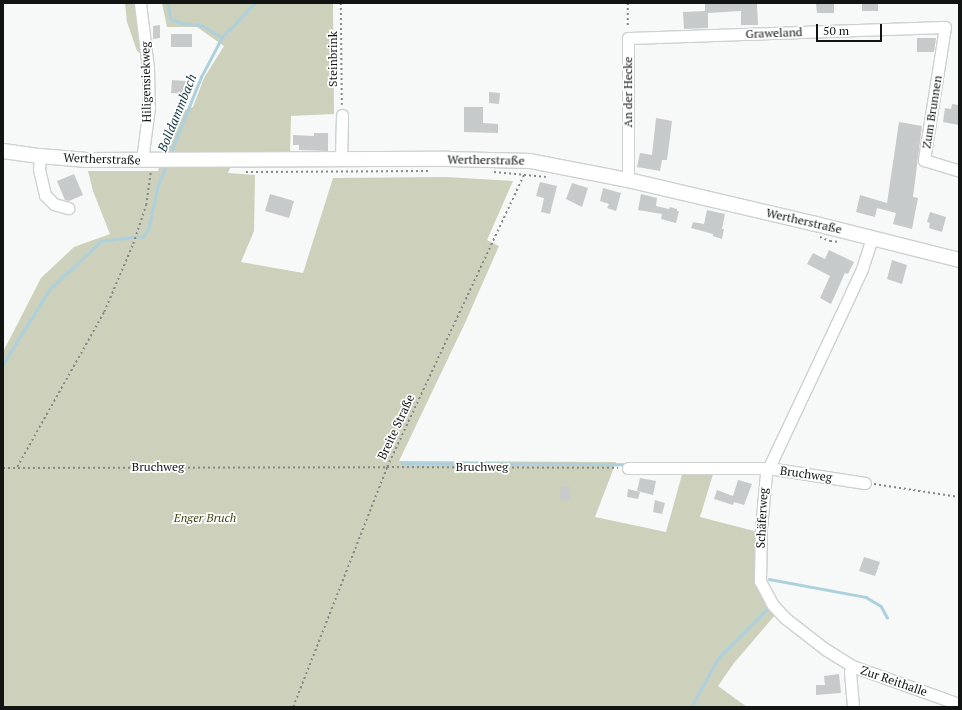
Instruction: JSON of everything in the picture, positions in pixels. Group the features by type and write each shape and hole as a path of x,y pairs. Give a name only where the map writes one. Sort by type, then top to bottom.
{"main road":[{"name":"Wertherstraße","path":"3,151 40,156 148,164 170,160 449,159 530,161 628,180 959,260"}],"street":[{"name":"Hiligensiekweg","path":"140,3 148,68 148,164"},
{"name":"Graweland","path":"628,38 945,27"},
{"name":"Zum Brunnen","path":"945,27 924,160 959,171"},
{"name":"An der Hecke","path":"628,38 628,180"},
{"path":"341,160 342,115"},
{"path":"40,156 39,169 45,195 54,204 68,208"},
{"name":"Schäferweg","path":"852,666 824,649 785,618 766,594 760,581 760,553 764,482 768,468 862,269 872,238"},
{"name":"Bruchweg","path":"628,468 768,468 865,483"},
{"path":"852,666 850,672 853,707"},
{"name":"Zur Reithalle","path":"852,666 959,704"}],"path":[{"name":"Steinbrink","path":"341,3 342,115"},
{"path":"628,3 628,38"},
{"name":"Breite Straße","path":"292,707 387,467 530,161"},
{"path":"17,468 104,312 133,244 146,205 148,164"},
{"path":"239,172 432,171"},
{"path":"494,172 551,177"},
{"path":"819,236 830,241 846,242"},
{"name":"Bruchweg","path":"3,468 628,468"},
{"path":"865,483 959,496"}],"green space":[{"path":"125,3 136,3 143,55 137,51 127,22"},
{"name":"Enger Bruch","path":"162,3 333,3 334,114 291,116 290,158 235,156 228,173 255,175 254,231 241,262 303,273 333,178 446,177 513,181 487,240 499,246 465,323 399,461 616,462 595,517 666,532 683,471 714,471 700,517 758,532 755,583 776,614 734,663 718,686 747,707 3,707 3,352 41,278 74,247 110,234 93,191 88,171 158,171 163,154 185,110 193,107 204,78 224,46 197,27 167,27"}],"building":[{"path":"705,3 757,3 758,25 741,25 741,11 708,13 708,28 684,29 683,12 705,11"},
{"path":"816,3 834,3 834,13 817,13"},
{"path":"862,3 878,3 878,11 862,11"},
{"path":"160,25 160,38 153,39 153,26"},
{"path":"171,34 192,34 192,47 171,47"},
{"path":"917,38 936,38 934,52 917,52"},
{"path":"172,80 186,81 186,94 171,93"},
{"path":"489,92 500,93 499,104 489,103"},
{"path":"952,104 959,105 959,125 943,122 945,108 951,109"},
{"path":"464,107 483,107 483,123 498,124 498,133 464,132"},
{"path":"656,118 672,121 667,160 662,160 660,171 637,167 640,153 652,155"},
{"path":"899,122 922,126 913,197 918,198 912,229 893,224 896,213 877,208 875,217 856,212 860,195 887,203"},
{"path":"314,133 328,133 328,151 299,150 299,145 293,145 293,135 314,136"},
{"path":"74,174 83,195 69,201 65,200 57,181"},
{"path":"540,182 557,186 550,214 541,212 544,198 536,196"},
{"path":"572,183 588,188 582,207 566,199"},
{"path":"603,188 621,193 616,211 607,208 609,204 600,201"},
{"path":"270,194 294,201 289,218 265,211"},
{"path":"641,194 657,198 656,206 677,209 677,211 679,211 676,223 661,219 662,214 638,210"},
{"path":"707,210 725,214 722,239 713,236 713,234 691,228 693,222 704,224"},
{"path":"930,212 946,217 942,232 929,228 930,223 927,222"},
{"path":"829,250 854,262 848,274 845,273 831,304 820,298 830,276 807,264 813,253 825,259"},
{"path":"892,260 907,265 902,284 887,279"},
{"path":"640,478 656,481 653,495 637,491"},
{"path":"738,480 752,484 744,505 734,502 733,505 714,499 717,490 733,496"},
{"path":"561,486 570,487 569,500 560,500"},
{"path":"628,489 640,492 638,499 627,497"},
{"path":"655,500 665,503 662,514 653,512"},
{"path":"864,557 880,562 875,576 859,571"},
{"path":"839,674 841,693 816,695 816,685 825,685 824,676"}],"waterway":[{"path":"168,3 171,19 182,23 201,25 222,37"},
{"name":"Bolldammbach","path":"170,154 201,77 222,37 255,3"},
{"name":"Bolldammbach","path":"137,237 142,237 148,230 158,185 166,165"},
{"name":"Bolldammbach","path":"3,364 49,290 101,241 133,237"},
{"path":"402,463 628,464"},
{"path":"769,579 866,597 881,606 887,617"},
{"path":"691,707 719,657 770,606"}]}
